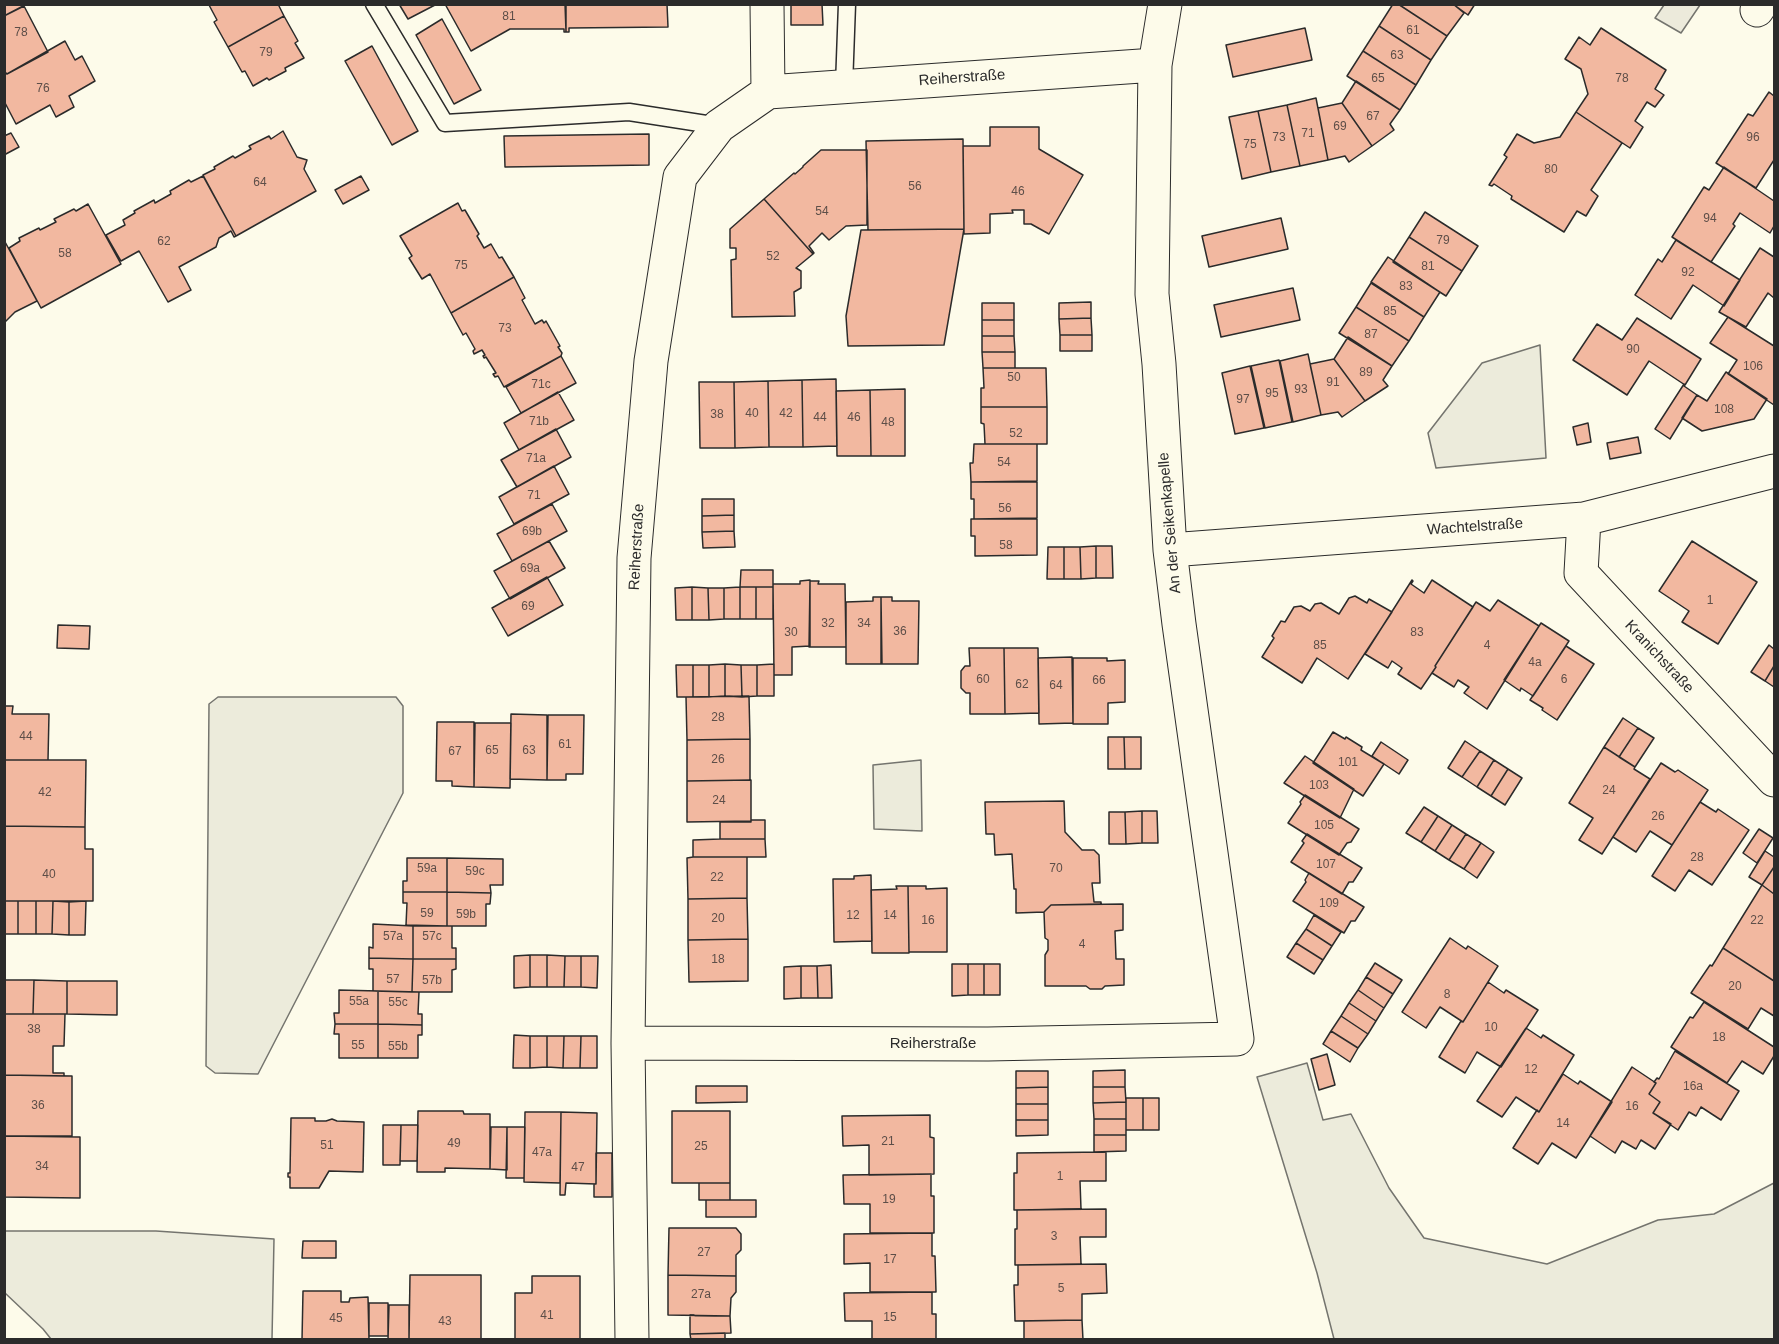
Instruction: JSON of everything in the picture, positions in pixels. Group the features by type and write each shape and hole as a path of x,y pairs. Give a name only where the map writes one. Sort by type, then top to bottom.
{"street":[{"path":"767,4 768,92"},
{"name":"An der Seikenkapelle","path":"1165,4 1155,65 1152,294 1159,364 1170,550 1237,1039"},
{"name":"Reiherstraße","path":"632,1340 628,1043 634,558 651,361 680,177 719,126 768,92 1155,65"},
{"name":"Wachtelstraße","path":"1170,550 1584,519 1774,471"},
{"name":"Kranichstraße","path":"1584,519 1581,573 1774,780"},
{"name":"Reiherstraße","path":"628,1043 997,1044 1237,1039"}],"lane":[{"path":"374,4 445,123 629,112 719,126"},
{"path":"844,86 847,4"}],"shaded area":[{"path":"1664,5 1700,5 1681,33 1655,18"},
{"path":"1540,345 1546,458 1436,468 1428,433 1482,363"},
{"path":"218,697 396,697 403,706 403,793 258,1074 215,1073 206,1066 209,704"},
{"path":"921,760 922,831 874,829 873,765"},
{"path":"1307,1063 1323,1120 1351,1114 1389,1188 1424,1238 1547,1264 1658,1220 1714,1214 1774,1183 1774,1339 1334,1339 1317,1273 1257,1077"},
{"path":"4,1231 156,1231 274,1239 272,1339 51,1339 5,1293"}],"building":[{"path":"4,4 27,4 4,16"},
{"path":"278,4 284,16 228,47 214,22 217,20 209,5"},
{"path":"399,4 435,4 435,5 408,19"},
{"path":"445,4 565,4 566,32 564,29 510,29 471,51"},
{"path":"566,4 667,4 668,27 569,28 569,32 566,32"},
{"path":"791,4 822,4 823,25 791,25"},
{"path":"1393,4 1398,4 1447,36 1431,60 1379,26"},
{"path":"1398,4 1453,4 1464,13 1447,36"},
{"path":"1453,4 1475,4 1468,15"},
{"path":"24,6 48,52 7,74 4,71 4,16"},
{"path":"284,16 298,41 295,43 304,58 285,68 286,71 253,86 228,47"},
{"path":"442,19 481,90 454,104 416,35"},
{"path":"1379,26 1431,60 1416,85 1363,51"},
{"path":"1305,28 1312,60 1233,77 1226,45"},
{"path":"1601,28 1666,70 1655,89 1664,95 1655,107 1647,102 1635,121 1643,127 1630,148 1576,112 1588,94 1581,69 1565,59 1579,37 1590,45"},
{"path":"65,41 75,60 82,56 95,81 69,96 74,107 56,117 50,105 16,124 4,101 4,73 7,74"},
{"path":"372,46 418,131 392,145 345,61"},
{"path":"1363,51 1416,85 1400,110 1347,76"},
{"path":"1356,81 1400,110 1390,124 1394,130 1372,146 1342,103"},
{"path":"1769,92 1774,96 1774,160 1756,188 1716,163 1748,114 1753,116"},
{"path":"1316,98 1328,160 1300,166 1287,105"},
{"path":"1342,103 1372,146 1349,162 1345,156 1328,160 1318,108"},
{"path":"1287,105 1300,166 1271,172 1258,111"},
{"path":"1258,111 1271,172 1242,179 1229,117"},
{"path":"1576,112 1622,143 1591,190 1598,196 1586,216 1577,211 1564,232 1511,199 1512,196 1494,184 1489,185 1507,157 1504,155 1517,134 1534,143 1560,137"},
{"path":"990,127 1039,127 1039,149 1083,175 1049,234 1031,224 1024,224 1024,210 1012,210 1013,213 990,214 990,233 964,234 963,146 990,146"},
{"path":"283,131 297,157 307,160 304,169 316,191 236,236 203,175 233,156 235,158 251,149 249,146 269,136 271,139"},
{"path":"11,133 19,147 4,155 4,136"},
{"path":"649,134 649,165 505,167 504,136"},
{"path":"963,139 964,229 868,230 866,141"},
{"path":"821,150 867,150 867,225 846,226 829,240 822,233 809,246 813,254 764,199"},
{"path":"1724,167 1774,201 1774,226 1770,233 1740,213 1733,224 1735,226 1711,262 1672,237 1704,187 1709,190"},
{"path":"203,176 236,236 234,237 231,231 219,238 216,247 179,267 191,290 168,302 139,251 121,261 106,235 125,225 123,220 135,213 134,211 171,194 170,191 189,180 191,182"},
{"path":"361,176 369,190 343,204 335,190"},
{"path":"764,199 813,254 796,268 801,271 801,288 794,292 795,316 732,317 731,260 736,259 736,248 730,248 730,229"},
{"path":"458,203 462,211 465,210 479,234 477,236 484,248 491,244 514,277 451,313 430,274 422,279 409,258 412,256 400,236"},
{"path":"88,204 121,264 41,308 9,248 20,241 19,238 39,228 40,230 56,222 54,219"},
{"path":"1425,212 1478,246 1462,271 1409,237"},
{"path":"1281,218 1288,249 1209,267 1202,236"},
{"path":"964,229 944,345 848,346 846,316 861,230"},
{"path":"1409,237 1462,271 1446,296 1393,262"},
{"path":"4,240 37,301 15,312 4,323"},
{"path":"1676,240 1740,280 1724,306 1693,285 1671,319 1635,295 1658,259 1662,262"},
{"path":"1760,248 1774,257 1774,298 1768,293 1746,327 1719,312"},
{"path":"1388,257 1440,292 1424,317 1371,282"},
{"path":"514,277 525,298 522,300 535,324 542,320 544,323 546,321 562,353 561,356 504,387 498,376 495,377 493,374 496,373 486,357 484,358 482,350 474,354 475,349 466,333 463,335 451,313"},
{"path":"1371,283 1424,317 1409,341 1356,307"},
{"path":"1293,288 1300,320 1221,337 1214,305"},
{"path":"1091,302 1091,318 1059,319 1059,303"},
{"path":"982,303 1014,303 1014,320 982,320"},
{"path":"1356,307 1409,341 1392,366 1339,333"},
{"path":"1728,317 1774,346 1774,405 1728,374 1737,360 1710,343"},
{"path":"1091,318 1092,335 1060,335 1059,319"},
{"path":"1637,318 1701,359 1685,385 1649,361 1627,395 1573,360 1597,324 1622,340"},
{"path":"982,320 1014,320 1014,336 982,336"},
{"path":"1060,335 1092,335 1092,351 1060,351"},
{"path":"982,336 1014,336 1015,352 982,352"},
{"path":"1348,337 1392,366 1383,380 1388,386 1365,401 1334,359"},
{"path":"982,352 1015,352 1015,368 983,368"},
{"path":"1308,354 1321,415 1293,422 1280,361"},
{"path":"561,356 576,383 521,413 506,387"},
{"path":"1334,359 1365,401 1342,417 1338,412 1321,415 1310,364"},
{"path":"1279,360 1292,422 1265,428 1251,366"},
{"path":"1250,366 1264,428 1235,434 1222,373"},
{"path":"983,368 1046,368 1047,407 981,407 981,388 984,388"},
{"path":"1726,372 1767,399 1754,419 1702,431 1682,418 1697,395 1707,401"},
{"path":"836,379 837,446 803,447 802,380"},
{"path":"802,380 803,447 769,447 768,381"},
{"path":"768,381 769,447 735,448 734,382"},
{"path":"699,382 734,382 735,448 700,448"},
{"path":"1684,384 1697,395 1670,439 1655,429"},
{"path":"905,389 905,456 871,456 870,390"},
{"path":"870,390 871,456 837,456 836,391"},
{"path":"558,392 574,420 519,450 504,423"},
{"path":"981,407 1047,407 1047,444 985,444"},
{"path":"1588,423 1591,442 1577,445 1573,427"},
{"path":"556,429 571,457 517,487 501,460"},
{"path":"1638,437 1641,453 1610,459 1607,443"},
{"path":"974,444 1037,444 1037,481 971,482 970,463 973,463"},
{"path":"554,466 569,494 514,524 499,497"},
{"path":"971,482 1037,482 1037,518 974,519"},
{"path":"702,499 734,499 734,515 702,516"},
{"path":"552,504 567,531 512,561 497,534"},
{"path":"734,515 734,531 702,532 702,516"},
{"path":"971,519 1037,519 1037,555 975,556 975,536 971,536"},
{"path":"734,531 735,547 703,548 702,532"},
{"path":"549,541 565,568 510,599 494,571"},
{"path":"1692,541 1757,582 1718,644 1682,622 1689,611 1659,591"},
{"path":"1096,546 1112,546 1113,578 1096,578"},
{"path":"1096,546 1096,578 1081,579 1080,547"},
{"path":"1048,547 1064,547 1064,579 1047,579"},
{"path":"1064,547 1080,547 1081,579 1064,579"},
{"path":"741,570 773,570 773,587 740,587"},
{"path":"547,577 563,605 508,636 492,608"},
{"path":"810,580 810,646 792,647 792,675 774,675 773,584 800,584 800,581"},
{"path":"1412,580 1411,584 1424,593 1432,580 1473,607 1421,689 1398,674 1402,668 1392,661 1388,668 1365,654"},
{"path":"810,581 819,581 818,584 845,584 846,647 809,647"},
{"path":"692,587 692,620 676,620 675,588"},
{"path":"692,587 708,588 709,620 692,620"},
{"path":"740,587 740,619 724,619 724,588"},
{"path":"740,587 756,587 756,619 740,619"},
{"path":"756,587 773,587 773,619 756,619"},
{"path":"708,588 724,588 724,619 709,620"},
{"path":"1355,596 1367,603 1369,599 1392,612 1348,679 1317,658 1302,683 1262,657 1281,621 1285,622 1294,607 1301,606 1310,611 1315,604 1321,603 1339,614 1349,598"},
{"path":"873,597 881,597 881,664 846,664 846,602 873,601"},
{"path":"881,597 892,597 892,601 919,601 918,664 882,664"},
{"path":"1498,600 1539,626 1487,709 1464,693 1469,687 1458,680 1454,687 1432,673 1476,602 1490,611"},
{"path":"1541,623 1569,641 1533,696 1521,688 1520,691 1504,680"},
{"path":"58,625 90,626 89,649 57,648"},
{"path":"1769,645 1774,649 1774,666 1765,681 1751,672"},
{"path":"1566,646 1594,664 1557,720 1530,700"},
{"path":"969,648 1004,648 1005,714 970,714 970,693 966,693 961,688 961,671 965,666 970,666"},
{"path":"1004,648 1038,648 1039,713 1005,714"},
{"path":"1072,657 1073,723 1039,724 1038,658"},
{"path":"1073,658 1125,660 1125,702 1108,703 1108,724 1073,724"},
{"path":"725,664 741,665 742,697 725,696"},
{"path":"725,664 725,696 709,697 709,665"},
{"path":"774,664 774,696 757,696 757,665"},
{"path":"676,665 693,665 693,697 677,697"},
{"path":"693,665 709,665 709,697 693,697"},
{"path":"741,665 757,665 757,696 742,697"},
{"path":"1774,666 1774,687 1765,681"},
{"path":"749,696 750,739 687,740 686,697"},
{"path":"4,706 13,706 12,714 49,714 48,760 4,760"},
{"path":"511,714 547,715 547,780 510,779"},
{"path":"548,715 584,715 583,774 566,774 566,780 547,780"},
{"path":"1623,718 1638,728 1619,757 1604,747"},
{"path":"437,722 474,722 474,787 452,786 452,781 436,781"},
{"path":"475,723 511,723 510,788 474,787"},
{"path":"1638,728 1654,738 1635,767 1619,757"},
{"path":"1333,732 1362,747 1361,750 1384,764 1363,796 1313,763"},
{"path":"1108,737 1124,737 1125,769 1108,769"},
{"path":"1124,737 1141,737 1141,769 1125,769"},
{"path":"750,739 750,780 687,781 687,740"},
{"path":"1465,741 1480,751 1462,777 1448,768"},
{"path":"1381,742 1408,760 1399,774 1372,756"},
{"path":"1604,747 1650,779 1602,854 1579,840 1593,818 1569,803"},
{"path":"1480,751 1494,760 1477,787 1462,777"},
{"path":"1305,756 1354,789 1340,818 1284,783"},
{"path":"4,760 86,760 85,827 4,826"},
{"path":"1494,760 1508,769 1491,796 1477,787"},
{"path":"1661,763 1675,772 1678,770 1708,790 1672,845 1650,831 1636,852 1613,837"},
{"path":"1508,769 1522,778 1505,805 1491,796"},
{"path":"751,780 751,821 687,822 687,781"},
{"path":"1305,795 1359,829 1339,855 1288,823"},
{"path":"1064,801 1065,832 1082,850 1094,850 1099,855 1100,883 1092,883 1094,902 1101,902 1101,904 1051,905 1044,912 1016,913 1012,854 995,855 994,834 986,834 985,802"},
{"path":"1700,802 1716,812 1718,809 1749,830 1712,885 1689,870 1675,891 1652,876"},
{"path":"1424,807 1438,816 1421,842 1406,833"},
{"path":"1142,811 1157,811 1158,843 1142,843"},
{"path":"1142,811 1142,843 1126,844 1125,812"},
{"path":"1109,812 1125,812 1126,844 1109,844"},
{"path":"1438,816 1452,825 1435,851 1421,842"},
{"path":"751,820 765,820 765,839 720,839 720,822 751,822"},
{"path":"1452,825 1466,834 1449,860 1435,851"},
{"path":"4,826 85,827 85,849 93,849 93,901 4,901"},
{"path":"1759,829 1773,838 1757,863 1743,853"},
{"path":"1307,834 1362,868 1342,894 1291,862 1304,843 1302,841"},
{"path":"1466,834 1481,843 1464,869 1449,860"},
{"path":"765,839 766,857 693,857 693,840"},
{"path":"1481,843 1494,852 1477,878 1464,869"},
{"path":"1765,851 1774,857 1774,867 1762,885 1749,877"},
{"path":"747,857 747,898 688,899 687,858"},
{"path":"407,858 447,858 447,892 403,892 403,881 407,881"},
{"path":"447,858 503,859 503,885 490,885 491,893 447,892"},
{"path":"1774,867 1774,894 1762,885"},
{"path":"1309,873 1364,907 1344,933 1293,901 1306,882"},
{"path":"871,875 872,941 834,942 833,879 854,879 854,876"},
{"path":"1762,885 1774,894 1774,981 1723,948"},
{"path":"896,886 908,886 909,953 872,953 871,890 897,889"},
{"path":"908,886 926,886 926,889 947,888 947,952 909,952"},
{"path":"403,892 447,892 447,926 406,925 407,903 403,903"},
{"path":"447,892 491,893 490,904 486,904 486,926 447,926"},
{"path":"747,898 748,939 688,940 688,899"},
{"path":"4,901 18,901 18,934 4,934"},
{"path":"18,901 36,901 36,934 18,934"},
{"path":"36,901 53,901 52,934 36,934"},
{"path":"53,901 69,902 69,935 52,934"},
{"path":"86,901 85,935 69,935 69,902"},
{"path":"1123,904 1123,930 1115,931 1116,959 1124,959 1124,985 1105,986 1102,989 1090,989 1086,986 1045,986 1045,955 1048,950 1048,940 1045,938 1044,912 1051,905"},
{"path":"1314,915 1341,932 1332,946 1306,929"},
{"path":"373,924 413,926 413,959 369,958 369,947 373,948"},
{"path":"413,926 452,926 452,948 456,948 456,959 413,959"},
{"path":"1306,929 1332,946 1323,960 1296,943"},
{"path":"1450,938 1466,949 1468,946 1498,966 1463,1022 1440,1007 1426,1028 1402,1012"},
{"path":"748,939 748,981 689,982 688,940"},
{"path":"1296,943 1323,960 1314,974 1287,957"},
{"path":"1723,948 1774,981 1774,1016 1761,1008 1748,1029 1691,993"},
{"path":"530,955 530,987 514,988 514,956"},
{"path":"530,955 547,955 547,987 530,987"},
{"path":"547,955 565,956 564,987 547,987"},
{"path":"565,956 581,956 581,987 564,987"},
{"path":"581,956 598,956 597,988 581,987"},
{"path":"369,958 413,959 412,992 373,991 373,969 369,969"},
{"path":"413,959 456,959 456,969 452,970 452,992 412,992"},
{"path":"1375,963 1402,980 1393,994 1366,977"},
{"path":"952,964 968,964 968,995 952,996"},
{"path":"968,964 984,964 984,995 968,995"},
{"path":"984,964 1000,964 1000,995 984,995"},
{"path":"831,965 832,998 818,998 817,966"},
{"path":"801,966 801,998 784,999 784,967"},
{"path":"801,966 817,966 818,998 801,998"},
{"path":"1366,977 1393,994 1384,1008 1358,990"},
{"path":"4,980 34,980 33,1014 4,1014"},
{"path":"34,980 67,981 67,1014 33,1014"},
{"path":"67,981 117,981 117,1015 67,1014"},
{"path":"1488,982 1504,993 1506,990 1538,1010 1501,1067 1477,1052 1465,1073 1439,1057"},
{"path":"339,990 378,991 378,1024 335,1024 334,1013 339,1013"},
{"path":"1358,990 1384,1008 1376,1021 1349,1003"},
{"path":"378,991 419,992 418,1014 422,1014 422,1025 378,1024"},
{"path":"1704,1002 1774,1047 1774,1056 1763,1074 1742,1061 1727,1083 1671,1047 1690,1017 1693,1018"},
{"path":"1349,1003 1376,1021 1368,1034 1341,1016"},
{"path":"4,1014 65,1014 64,1046 53,1046 53,1073 64,1073 64,1076 4,1075"},
{"path":"1341,1016 1368,1034 1358,1048 1331,1031"},
{"path":"335,1024 378,1024 378,1058 339,1058 339,1034 334,1034"},
{"path":"378,1024 422,1025 422,1035 418,1035 418,1058 378,1058"},
{"path":"1526,1028 1541,1038 1543,1035 1574,1055 1539,1112 1516,1097 1502,1117 1477,1101"},
{"path":"1331,1031 1358,1048 1350,1062 1323,1044"},
{"path":"514,1035 530,1036 530,1068 513,1068"},
{"path":"530,1036 547,1036 547,1067 530,1068"},
{"path":"547,1036 564,1036 563,1068 547,1067"},
{"path":"564,1036 581,1036 580,1068 563,1068"},
{"path":"581,1036 597,1036 597,1068 580,1068"},
{"path":"1675,1051 1739,1091 1721,1120 1701,1107 1696,1116 1689,1112 1678,1130 1653,1113 1660,1102 1649,1094 1656,1083 1654,1082 1657,1078 1659,1079"},
{"path":"1327,1054 1335,1085 1319,1090 1311,1059"},
{"path":"1632,1067 1656,1083 1649,1094 1660,1102 1653,1113 1671,1124 1655,1149 1641,1140 1636,1149 1622,1141 1615,1153 1590,1136"},
{"path":"1125,1070 1125,1087 1093,1087 1093,1071"},
{"path":"1016,1071 1048,1071 1048,1087 1016,1088"},
{"path":"1563,1074 1578,1084 1580,1081 1612,1102 1576,1158 1552,1143 1538,1164 1513,1148"},
{"path":"4,1075 72,1076 72,1136 4,1136"},
{"path":"696,1086 747,1086 747,1102 696,1103"},
{"path":"1048,1087 1048,1104 1016,1104 1016,1088"},
{"path":"1093,1087 1125,1087 1126,1102 1093,1103"},
{"path":"1126,1098 1143,1098 1143,1130 1126,1130"},
{"path":"1143,1098 1159,1098 1159,1130 1143,1130"},
{"path":"1126,1102 1126,1119 1094,1119 1093,1103"},
{"path":"1016,1104 1048,1104 1048,1120 1016,1120"},
{"path":"418,1111 463,1111 464,1114 490,1114 490,1169 445,1168 445,1172 417,1172"},
{"path":"672,1111 730,1111 730,1183 672,1183"},
{"path":"525,1112 561,1112 560,1183 524,1182"},
{"path":"561,1112 597,1113 596,1184 566,1183 565,1195 560,1195"},
{"path":"930,1115 930,1137 934,1138 934,1174 869,1175 869,1145 843,1146 842,1116"},
{"path":"291,1118 364,1122 363,1172 329,1171 319,1188 290,1188 288,1173 290,1173"},
{"path":"1094,1119 1126,1119 1126,1135 1094,1135"},
{"path":"1016,1120 1048,1120 1048,1135 1016,1136"},
{"path":"383,1125 401,1125 400,1165 383,1165"},
{"path":"401,1125 418,1125 417,1161 400,1161"},
{"path":"491,1127 507,1127 507,1170 490,1169"},
{"path":"507,1127 525,1127 524,1178 506,1178"},
{"path":"1094,1135 1126,1135 1126,1151 1094,1152"},
{"path":"4,1136 80,1137 80,1198 4,1197"},
{"path":"1106,1152 1106,1181 1080,1181 1081,1209 1014,1210 1014,1173 1017,1173 1017,1153"},
{"path":"596,1153 612,1153 612,1197 594,1197"},
{"path":"931,1174 931,1196 934,1196 934,1233 870,1233 870,1204 844,1204 843,1175"},
{"path":"699,1183 730,1183 730,1200 699,1200"},
{"path":"706,1200 756,1200 756,1217 706,1217"},
{"path":"1106,1209 1106,1237 1080,1237 1081,1264 1015,1265 1017,1210"},
{"path":"669,1228 736,1228 741,1234 741,1250 736,1255 736,1276 668,1275"},
{"path":"932,1233 936,1292 870,1292 870,1263 844,1264 844,1234"},
{"path":"303,1241 336,1241 336,1258 302,1258"},
{"path":"1106,1264 1107,1293 1082,1294 1082,1320 1015,1321 1014,1285 1018,1285 1018,1265"},
{"path":"410,1275 481,1275 481,1340 409,1340"},
{"path":"668,1275 736,1276 736,1292 731,1298 730,1316 668,1315"},
{"path":"532,1276 580,1276 580,1340 515,1340 515,1293 532,1293"},
{"path":"303,1291 341,1291 341,1302 349,1302 350,1298 368,1297 369,1340 302,1340"},
{"path":"932,1292 932,1314 936,1314 936,1340 872,1340 872,1321 845,1321 844,1293"},
{"path":"369,1303 388,1303 388,1336 369,1336"},
{"path":"389,1305 409,1305 409,1340 388,1340"},
{"path":"690,1315 730,1316 731,1333 690,1334"},
{"path":"1082,1320 1083,1340 1024,1340 1024,1321"},
{"path":"725,1333 725,1340 691,1340 690,1334"}]}
